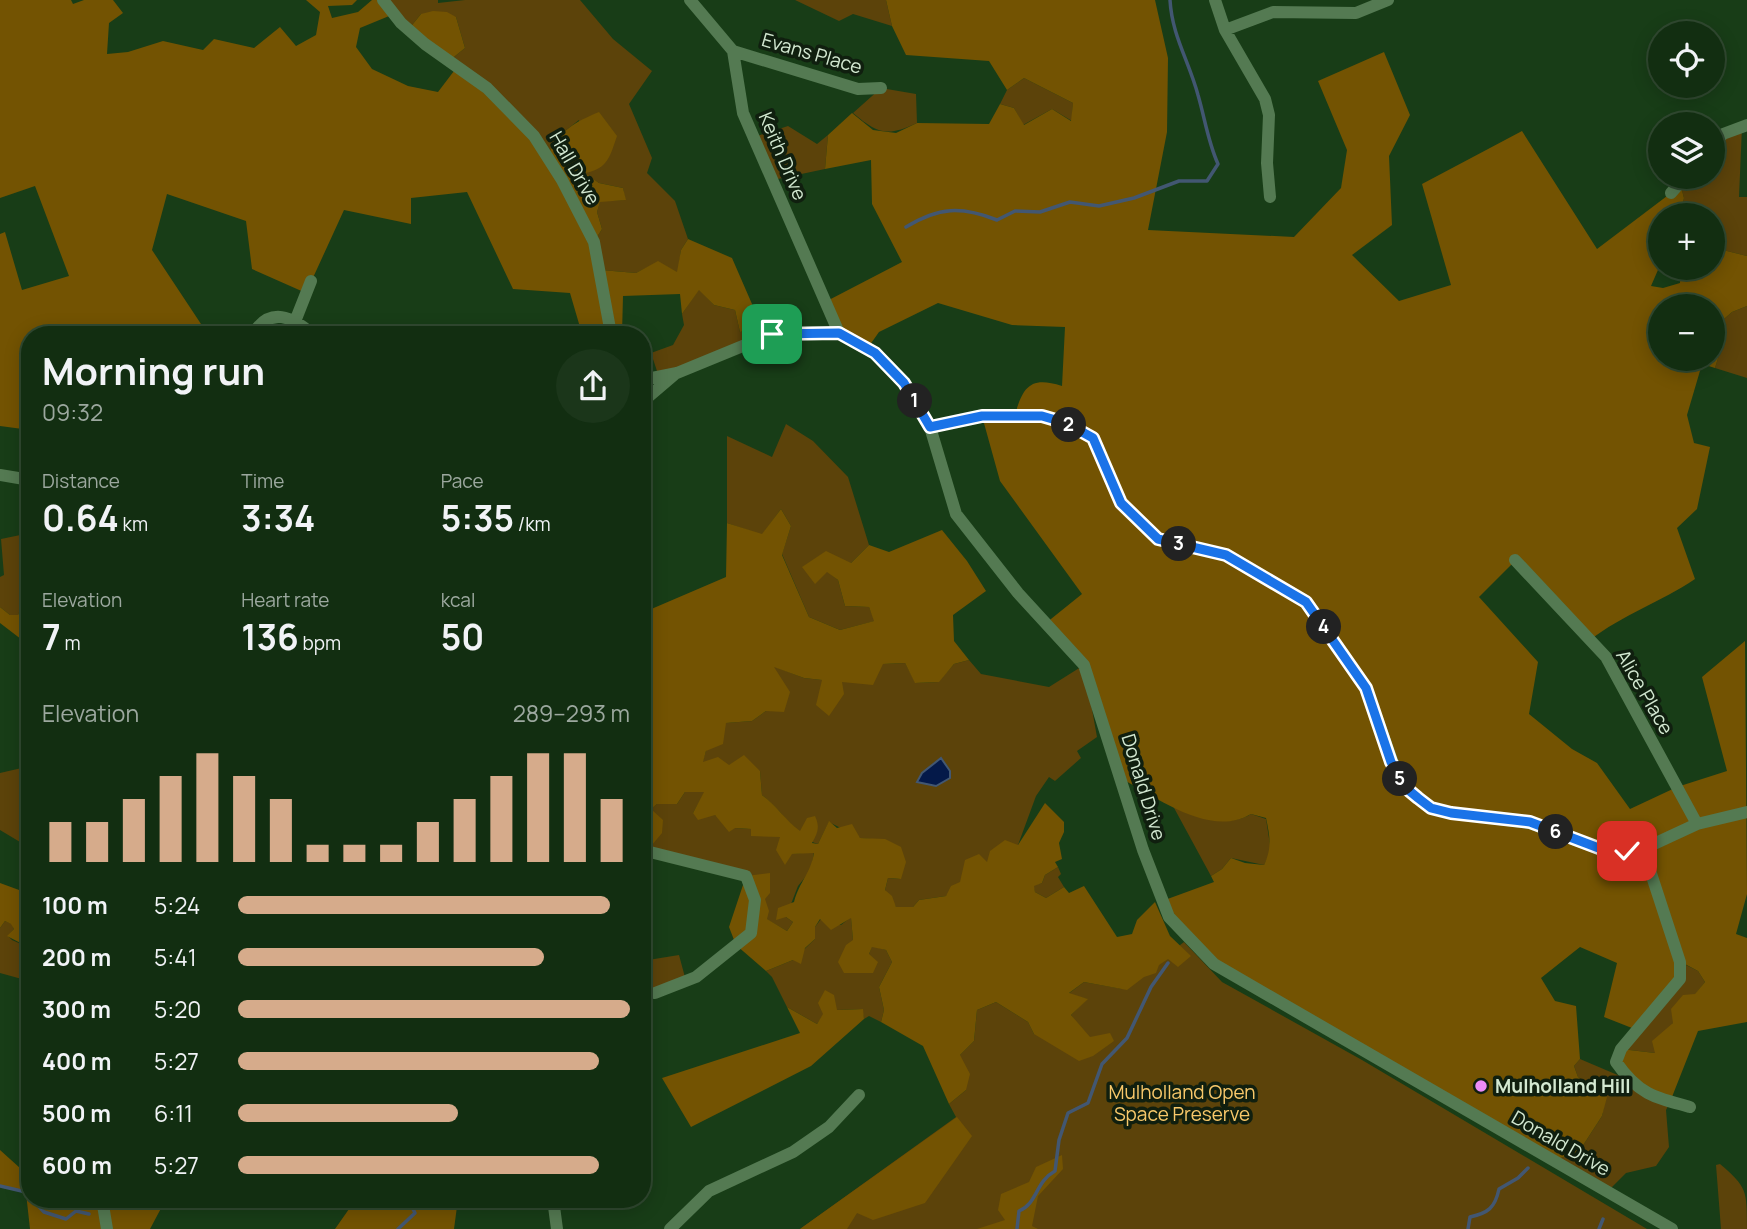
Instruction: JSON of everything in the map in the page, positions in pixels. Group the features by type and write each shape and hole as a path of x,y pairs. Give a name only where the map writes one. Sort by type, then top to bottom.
{"street":[{"name":"Hall Drive","path":"383,0 401,23 425,44 486,88 534,136 562,180 594,242 610,326"},
{"path":"690,0 733,51"},
{"path":"1215,0 1225,30 1265,99 1269,115 1267,163 1270,197"},
{"path":"1225,30 1273,12 1356,13 1388,0"},
{"name":"Evans Place","path":"733,51 858,89 881,88"},
{"name":"Keith Drive","path":"733,51 743,113 839,333"},
{"path":"1725,133 1747,125"},
{"path":"1671,193 1674,189"},
{"path":"296,319 311,281"},
{"path":"260,326 276,316 296,319 303,326"},
{"name":"Donald Drive","path":"651,378 677,373 772,334 839,333 875,353 904,383 930,427 956,514 1018,593 1084,665 1143,850 1168,917 1214,964 1672,1229"},
{"name":"Donald Drive","path":"651,395 677,373"},
{"path":"930,427 982,416 1042,416 1066,423 1093,438 1121,503 1158,539 1226,555 1306,602 1366,688 1391,762 1406,788 1431,808 1451,813 1530,822 1604,850 1627,851 1643,849 1697,824 1747,812"},
{"path":"0,475 21,478"},
{"name":"Alice Place","path":"1515,560 1606,657 1697,824"},
{"path":"1643,849 1680,962 1680,979 1621,1049 1616,1062 1628,1079 1648,1096 1690,1107"},
{"path":"651,852 746,876 755,900 751,933 695,977 655,993"},
{"path":"670,1229 709,1191 793,1152 829,1127 859,1095"},
{"path":"104,1208 107,1229"},
{"path":"554,1208 557,1229"}],"green space":[{"path":"383,0 438,0 438,3 465,0 580,0 613,39 652,71 629,104 652,158 647,173 675,201 688,239 681,250 678,273 658,262 636,273 601,270 594,242 602,229 597,212 600,201 625,200 623,188 599,183 584,173 579,120 555,139 548,157 449,61 465,48 456,17 421,14 408,30"},
{"path":"795,0 886,0 892,26 853,14 839,21"},
{"path":"1024,78 1073,103 1072,121 1052,109 1023,125 1014,108 1000,104 1007,90"},
{"path":"881,88 916,94 917,123 890,132 883,131 853,113"},
{"path":"788,126 817,144 828,135 825,169 773,180 754,137"},
{"path":"1742,127 1739,197 1747,197 1747,256 1725,250 1725,203 1683,203 1682,189 1725,189 1725,138"},
{"path":"699,289 714,305 735,310 740,332 762,327 772,334 659,377 651,353 673,345 684,325 682,314"},
{"path":"1747,306 1747,378 1725,371 1725,318"},
{"path":"786,424 813,441 848,477 869,545 851,563 827,571 838,580 845,606 869,607 875,621 840,630 809,617 782,554 791,526 781,509 762,535 727,523 727,436 772,457"},
{"path":"21,535 21,608 18,615 10,615 0,607 0,577 4,575 1,539"},
{"path":"969,660 981,674 1049,687 1084,665 1097,737 1077,751 1081,758 1055,781 1049,777 1036,796 1018,845 987,862 946,896 919,900 913,907 896,907 885,890 888,878 900,879 872,839 860,838 829,822 818,844 811,841 796,830 762,795 760,771 702,763 706,751 725,723 752,721 766,711 773,666 804,678 841,682 882,664 905,663 916,683 938,682 954,664"},
{"path":"21,768 21,843 0,830 0,773"},
{"path":"685,792 705,792 693,813 715,815 735,828 751,829 751,836 780,836 785,864 791,854 814,852 811,870 798,886 786,917 793,922 787,931 766,919 746,876 651,852 651,808 657,804 677,804"},
{"path":"1173,806 1192,814 1223,821 1251,814 1266,819 1271,851 1264,865 1231,858 1222,869 1211,876"},
{"path":"1058,867 1061,874 1058,877 1064,887 1046,898 1035,892 1033,885 1042,883 1045,875"},
{"path":"851,917 853,940 869,954 872,946 886,950 892,962 879,987 884,1010 881,1022 869,1016 864,1019 862,1009 837,1010 824,1014 817,1024 787,1007 772,977 766,971 793,960 815,939 815,927 821,919 841,925"},
{"path":"5,921 12,924 14,929 8,936 21,944 21,979 0,973 0,928"},
{"name":"Mulholland Open Space Preserve","path":"1184,942 1222,982 1362,1060 1647,1229 800,1229 956,1117 949,1104 966,1090 958,1057 974,1041 977,1010 996,1002 1028,1022 1034,1034 1077,1024 1071,1015 1087,999 1068,994 1084,982 1123,989"},
{"path":"679,955 686,981 655,993 651,999 651,960"},
{"path":"1680,962 1698,971 1705,982 1673,1023 1655,1053 1621,1049"},
{"path":"1580,1059 1627,1079 1670,1102 1666,1110 1669,1147 1656,1166 1626,1173 1607,1192 1554,1161 1580,1150 1602,1116 1606,1096 1578,1077 1574,1066"},
{"path":"1720,1164 1736,1178 1744,1190 1747,1229 1721,1229 1716,1165"}],"shaded area":[{"path":"0,0 71,0 73,4 84,0 113,0 123,13 109,23 107,54 128,52 163,41 203,50 214,39 254,48 280,27 296,46 316,35 320,12 306,0 357,0 352,5 328,6 332,18 358,12 372,0 383,0 394,14 360,28 356,47 372,69 408,86 438,92 457,67 548,156 568,128 599,112 617,136 603,165 585,173 599,183 623,188 626,200 600,202 597,212 602,229 594,242 601,270 636,273 658,261 677,272 681,250 688,239 732,258 762,327 740,332 735,310 714,305 699,290 682,314 680,294 623,296 622,326 580,326 570,293 513,289 467,192 411,198 411,224 344,210 306,293 252,269 246,221 167,194 152,250 202,326 21,326 21,429 0,426 0,234 5,232 22,290 69,276 35,186 0,198"},
{"path":"886,0 1155,0 1168,58 1167,132 1148,230 1294,237 1341,188 1347,150 1318,81 1384,52 1410,115 1389,156 1392,225 1352,255 1399,301 1451,285 1422,184 1522,131 1597,249 1648,210 1648,280 1654,280 1651,286 1663,288 1680,283 1680,280 1725,280 1725,250 1747,256 1747,306 1725,318 1725,294 1648,294 1648,371 1700,371 1687,415 1694,443 1710,447 1697,509 1677,528 1695,579 1615,623 1590,640 1516,560 1479,597 1538,662 1529,714 1572,749 1597,763 1630,809 1677,787 1727,771 1702,677 1745,641 1747,894 1736,934 1747,938 1747,1022 1698,1031 1670,1102 1648,1096 1616,1062 1621,1049 1655,1053 1652,1041 1673,1023 1671,1009 1683,995 1695,994 1705,982 1698,971 1681,962 1680,979 1637,1030 1604,1017 1617,963 1580,947 1541,978 1555,1001 1576,1006 1580,1059 1574,1066 1578,1077 1607,1097 1602,1116 1580,1150 1554,1161 1214,964 1162,901 1214,882 1211,876 1222,869 1231,858 1264,865 1269,848 1266,818 1251,814 1235,820 1202,819 1169,805 1122,779 1084,665 1046,623 1082,594 1000,481 982,416 1015,415 1025,390 1036,383 1062,386 1065,327 1012,325 938,303 879,332 867,349 839,333 825,302 902,262 872,204 871,160 825,169 828,135 852,113 873,130 896,133 917,123 989,124 1000,104 1014,108 1024,125 1052,109 1071,121 1073,103 1024,78 1007,90 989,61 906,55 892,26"},
{"path":"447,12 456,17 465,48 449,61 408,30 421,14"},
{"path":"1675,189 1682,189 1683,203 1658,203"},
{"path":"781,509 791,526 782,555 809,617 840,630 874,621 869,607 845,606 838,580 827,572 815,584 802,567 826,551 851,563 869,545 889,552 942,530 967,561 986,591 953,615 954,641 969,660 954,664 939,682 915,683 905,663 883,664 873,685 842,682 844,694 829,716 816,705 822,680 804,678 774,667 790,692 784,712 766,711 752,721 726,723 723,744 706,751 703,762 718,757 729,765 744,755 760,771 762,795 795,827 800,831 807,818 815,816 818,830 812,843 818,844 829,821 837,828 852,824 860,838 885,839 901,847 906,862 901,879 888,878 885,890 892,896 896,907 913,907 919,900 946,896 951,886 960,882 965,860 979,854 987,862 990,851 1005,840 1018,845 1045,803 1064,822 1064,832 1059,843 1062,859 1055,862 1058,867 1045,875 1042,883 1034,886 1035,892 1046,898 1064,887 1069,893 1084,886 1117,937 1132,934 1137,920 1155,902 1170,936 1191,956 1178,967 1168,959 1159,965 1156,973 1144,977 1127,990 1084,982 1069,993 1088,999 1071,1015 1090,1037 1110,1033 1114,1041 1093,1056 1079,1061 1034,1034 1028,1022 996,1002 977,1010 974,1041 960,1055 970,1074 966,1090 949,1104 923,1046 881,1022 884,1010 879,987 892,962 886,950 872,947 869,954 878,962 873,973 844,973 838,962 846,945 853,940 851,918 831,930 820,919 815,927 815,939 805,948 801,964 793,960 766,971 736,945 729,927 746,876 770,873 770,893 765,899 769,911 767,919 787,931 793,922 786,917 776,920 778,908 794,902 814,853 792,854 785,865 776,850 780,837 751,836 751,829 735,828 729,832 715,815 698,820 693,813 704,792 685,792 677,804 657,804 651,809 651,609 726,577 727,523 762,534"},
{"path":"0,607 10,615 18,615 21,608 21,639 0,623"},
{"path":"651,809 663,820 662,833 651,846"},
{"path":"0,883 21,891 21,943 7,936 14,929 11,924 5,921 0,928"},
{"path":"825,990 834,995 837,1010 863,1009 864,1019 811,1066 691,1127 662,1078 800,1033 787,1007 817,1024 823,1014 818,1003"},
{"path":"957,1117 972,1136 925,1203 873,1220 857,1213 847,1229 800,1229"},
{"path":"0,1150 21,1169 21,1192 0,1187"},
{"path":"1062,1155 1063,1169 1038,1196 1032,1226 1038,1229 977,1229 1005,1220 998,1210 1001,1194 1029,1182 1036,1167"},
{"path":"28,1208 161,1208 150,1229 30,1229"},
{"path":"350,1208 457,1208 454,1229 335,1229"}],"water":[{"path":"941,758 950,771 950,778 936,786 917,782 922,773"}],"waterway":[{"path":"906,227 940,212 972,212 997,220 1015,211 1040,212 1070,202 1099,206 1134,198 1179,181 1207,181 1218,164 1177,37 1170,0"},
{"path":"1017,1229 1019,1211 1030,1203 1044,1181 1055,1171 1059,1140 1068,1113 1088,1103 1102,1064 1127,1038 1151,987 1168,963"},
{"path":"1468,1229 1470,1217 1490,1209 1499,1189 1518,1178 1528,1168"},
{"path":"0,1186 21,1191"},
{"path":"40,1208 44,1212 66,1219 76,1211 89,1214"},
{"path":"398,1229 415,1213 412,1208"},
{"path":"1599,1229 1603,1219"}],"place":[{"name":"Mulholland Hill","path":"1481,1086"}],"route":[{"path":"772,334 839,333 875,353 904,383 930,427 982,416 1042,416 1066,423 1093,438 1121,503 1158,539 1226,555 1306,602 1366,688 1398,777 1418,798 1431,808 1451,813 1530,822 1604,850 1627,851"}]}
